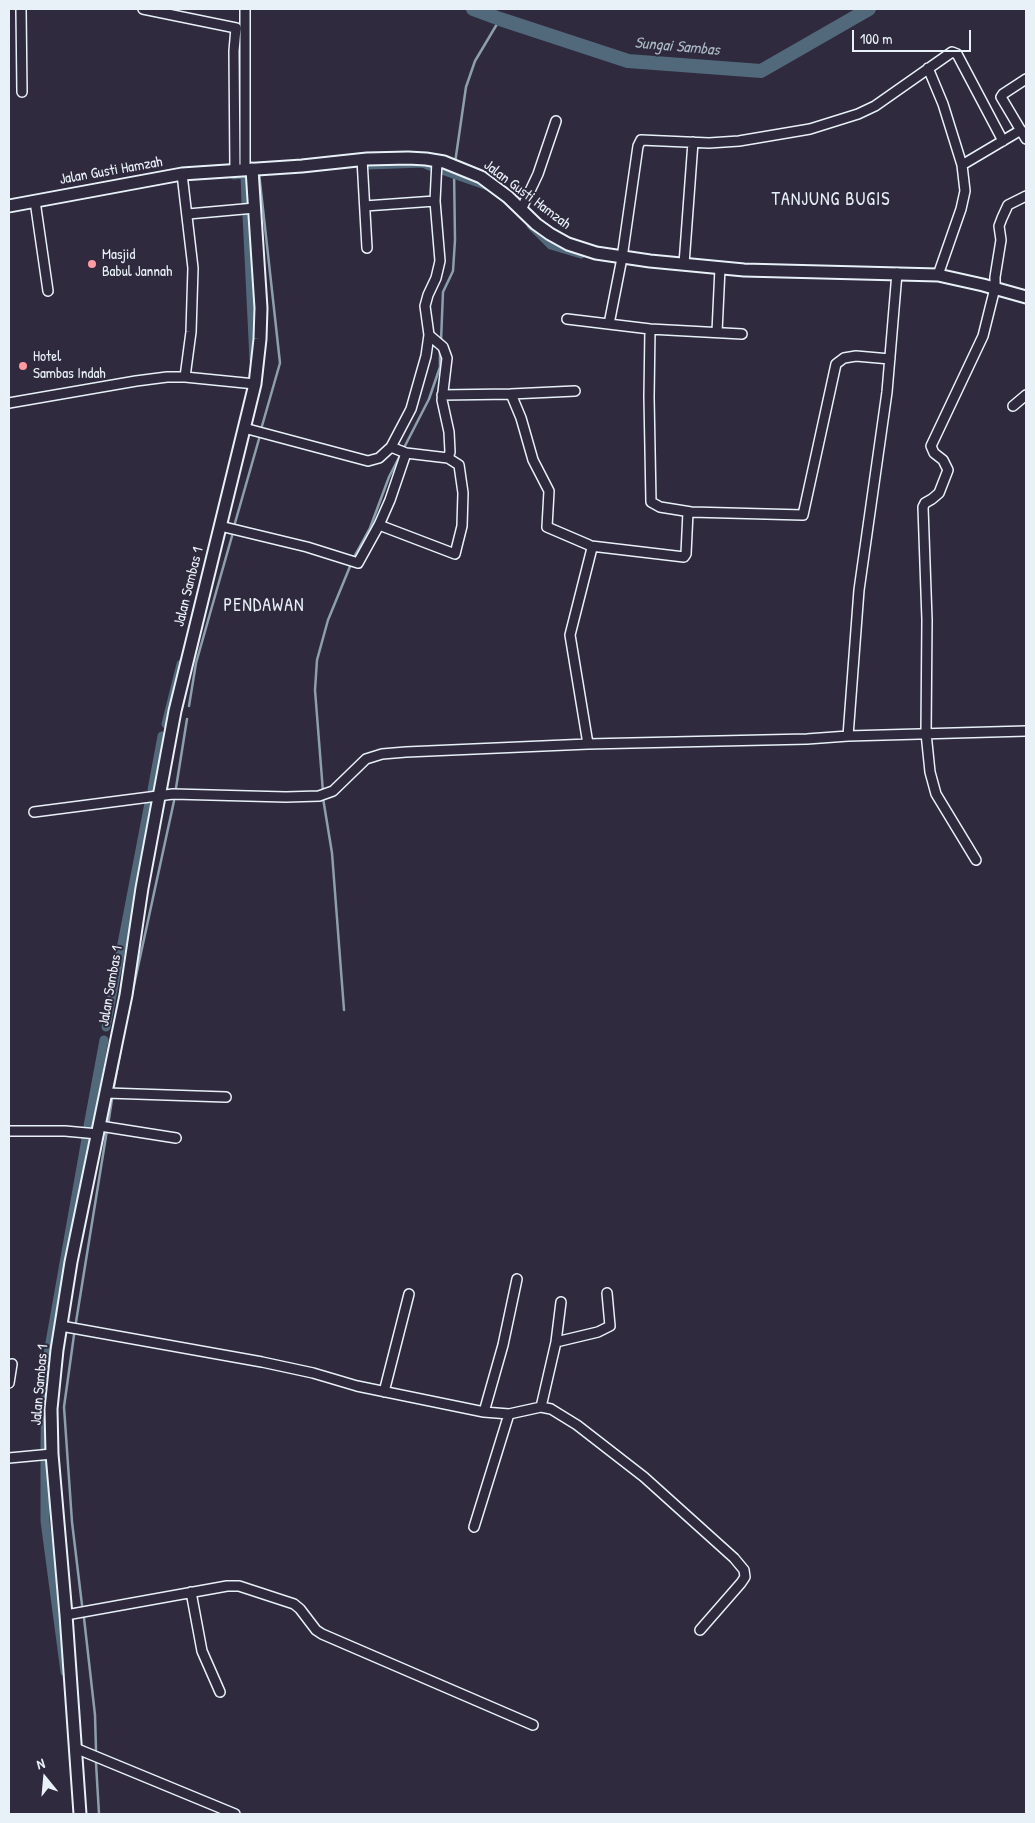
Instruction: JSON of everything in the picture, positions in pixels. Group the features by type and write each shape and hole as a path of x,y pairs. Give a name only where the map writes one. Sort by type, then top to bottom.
{"street":[{"path":"21,9 22,92"},
{"path":"143,9 236,28 234,51 244,169"},
{"path":"244,169 245,9"},
{"path":"609,324 622,258 639,142 643,140 726,142 760,138 810,128 858,114 875,106 950,52 954,52 957,54 1003,141"},
{"path":"928,68 943,104 962,165 965,191 961,209 938,275"},
{"path":"962,165 1003,141 1024,134 1002,94 1026,79"},
{"path":"521,210 538,174 556,121"},
{"path":"684,264 694,142"},
{"name":"Jalan Gusti Hamzah","path":"9,206 182,174 302,166 362,159 408,158 440,162 465,169 481,177 550,234 568,244 596,253 622,258 720,268 938,275 1026,297"},
{"path":"362,159 367,248"},
{"path":"220,526 358,563 379,525 390,500 403,426 415,399 431,338 425,306 428,294 436,278 440,261 435,201 440,162"},
{"name":"Jalan Sambas 1","path":"80,1814 52,1454 51,1409 71,1262 126,995 158,796 182,678 255,384 260,340 261,308 255,208 244,169"},
{"path":"182,174 193,268 191,332 185,377"},
{"path":"976,860 936,794 930,772 926,733 927,602 923,507 925,503 939,493 948,470 947,466 934,453 931,446 979,346 995,288 1002,218 1008,206 1026,196"},
{"path":"35,201 48,291"},
{"path":"365,206 435,201"},
{"path":"188,214 255,208"},
{"path":"717,332 720,268"},
{"path":"848,736 859,590 890,359 897,273"},
{"path":"567,320 650,329 742,334"},
{"path":"650,329 651,502 660,507 688,512 803,515 836,364 844,358 856,356 890,359"},
{"path":"431,338 443,347 447,358 442,395 450,444 448,458"},
{"path":"9,403 167,377 255,384"},
{"path":"442,395 575,391"},
{"path":"511,394 521,418 533,460 549,491 547,527 591,546 684,557 686,554 688,512"},
{"path":"1013,406 1026,395"},
{"path":"244,428 368,461 398,450 448,458 459,465 462,493 462,526 455,554 379,525"},
{"path":"588,744 570,635 591,546"},
{"path":"34,812 173,794 286,797 323,795 333,791 366,759 382,754 588,744 1026,731"},
{"path":"106,1092 226,1097"},
{"path":"9,1131 65,1131 100,1128 176,1138"},
{"path":"484,1412 503,1346 517,1279"},
{"path":"556,1342 598,1332 610,1326 607,1293"},
{"path":"384,1392 409,1294"},
{"path":"542,1407 556,1342 561,1302"},
{"path":"61,1326 262,1362 384,1392 484,1412 509,1414 542,1407 551,1409 577,1425 644,1476 734,1558 744,1570 745,1577 741,1583 700,1630"},
{"path":"9,1383 12,1364"},
{"path":"474,1527 509,1414"},
{"path":"9,1458 52,1454"},
{"path":"66,1615 191,1592 238,1586 285,1600 298,1606 312,1626 322,1634 533,1726"},
{"path":"191,1592 202,1651 220,1692"},
{"path":"75,1748 235,1814"}],"waterway":[{"name":"Sungai Sambas","path":"473,9 628,61 761,71 869,9"},
{"path":"455,163 466,87 475,61 500,19"},
{"path":"369,165 423,163 430,166"},
{"path":"441,341 443,292 453,271 455,240 454,169"},
{"path":"442,170 488,186"},
{"path":"259,173 280,363 262,426"},
{"path":"234,175 245,174 246,202"},
{"path":"247,215 254,360"},
{"path":"531,225 551,245 581,254"},
{"path":"353,559 370,528 389,477 429,399 440,367 440,351"},
{"path":"235,523 259,439"},
{"path":"189,706 196,663 232,536"},
{"path":"323,792 315,690 317,660 328,620 351,564"},
{"path":"166,724 181,664"},
{"path":"176,788 187,719"},
{"path":"152,790 162,736"},
{"path":"323,798 332,853 344,1010"},
{"path":"126,1022 174,801"},
{"path":"106,1027 149,803"},
{"path":"88,1126 104,1040"},
{"path":"114,1086 121,1049"},
{"path":"108,1125 112,1099"},
{"path":"76,1322 107,1130"},
{"path":"45,1449 46,1365 86,1139"},
{"path":"74,1335 64,1407 72,1522 82,1605"},
{"path":"45,1461 45,1521 65,1672"},
{"path":"84,1618 95,1715 96,1750"},
{"path":"96,1763 99,1814"}],"place":[{"name":"Masjid Babul Jannah","path":"92,264"},
{"name":"Hotel Sambas Indah","path":"23,366"}],"district":[{"name":"TANJUNG BUGIS","path":"831,200"},
{"name":"PENDAWAN","path":"264,606"}]}
